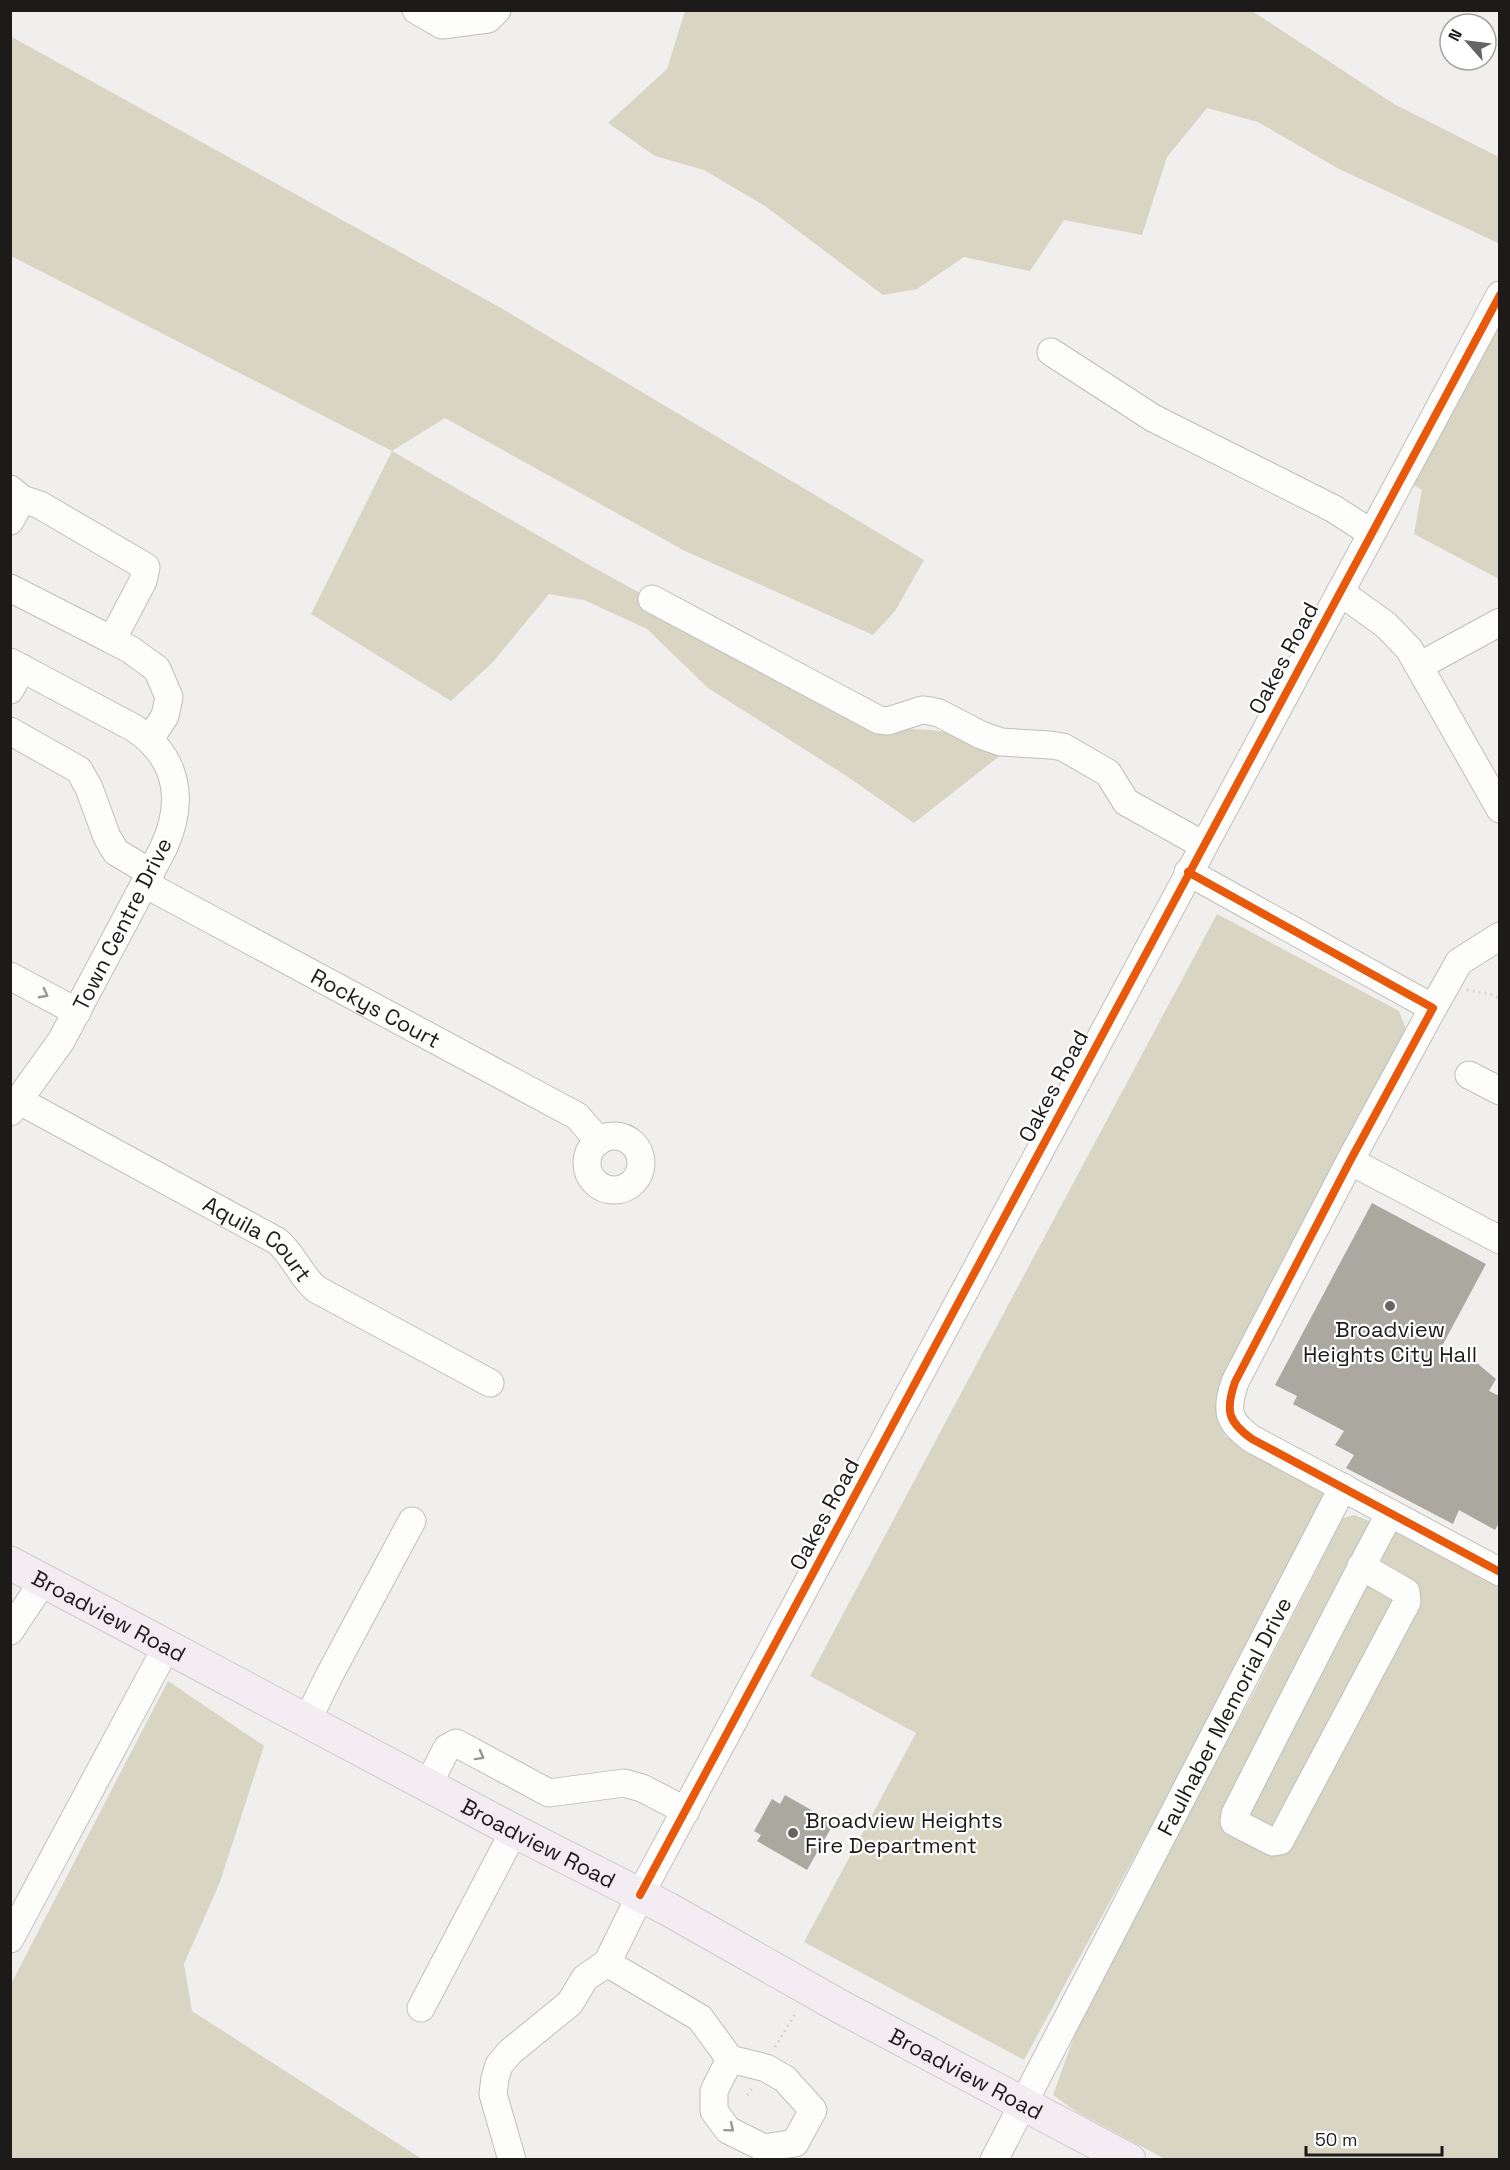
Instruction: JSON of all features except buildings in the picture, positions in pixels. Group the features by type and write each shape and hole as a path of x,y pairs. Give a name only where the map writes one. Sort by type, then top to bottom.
{"main road":[{"name":"Broadview Road","path":"10,1563 514,1831 640,1895 841,2007 1129,2160"}],"street":[{"path":"416,10 442,25 488,19 497,10"},
{"name":"Oakes Road","path":"606,1963 640,1895 1188,872 1500,295"},
{"path":"1051,352 1152,418 1334,509 1371,532"},
{"path":"14,503 40,505 146,567 143,580 112,640"},
{"path":"10,588 131,650 157,669 169,697 165,716 150,740"},
{"path":"1340,592 1386,625 1409,649 1500,809"},
{"path":"652,599 879,720 888,721 922,710 930,711 1001,742 1063,747 1108,773 1126,802 1203,845"},
{"path":"1419,666 1500,622"},
{"name":"Town Centre Drive","path":"14,674 134,728 150,740 166,763 174,782 177,799 170,835 77,1012 51,1058 14,1106"},
{"name":"Rockys Court","path":"10,731 79,770 89,788 107,837 116,852 148,878 577,1116 599,1141"},
{"path":"1188,872 1433,1008"},
{"path":"1500,936 1459,962 1350,1161 1235,1382 1229,1398 1229,1413 1233,1423 1252,1439 1500,1572"},
{"path":"10,976 77,1012"},
{"path":"1469,1075 1500,1091"},
{"name":"Aquila Court","path":"14,1106 277,1241 284,1247 307,1281 316,1289 490,1383"},
{"path":"1350,1161 1500,1240"},
{"name":"Faulhaber Memorial Drive","path":"994,2160 1343,1487"},
{"path":"1361,1566 1406,1592 1407,1602 1280,1841 1273,1842 1234,1822 1235,1814 1361,1566 1390,1513"},
{"path":"308,1721 329,1676 412,1521"},
{"path":"10,1631 44,1580"},
{"path":"14,1930 167,1646"},
{"path":"428,1785 447,1748 456,1743 549,1793 624,1783 642,1788 686,1811"},
{"path":"421,2008 514,1831"},
{"path":"512,2160 493,2094 495,2078 500,2065 510,2052 570,2003 585,1978 606,1963 700,2018 730,2059 766,2068 785,2079 813,2110 795,2143 764,2148 728,2130 714,2111 714,2091 730,2059"}],"path":[{"path":"1463,989 1490,994 1500,999"}],"shaded area":[{"path":"685,11 1252,11 1394,104 1499,157 1499,241 1498,243 1339,169 1258,122 1207,108 1167,157 1142,235 1064,220 1030,271 964,257 917,289 883,295 765,206 704,170 655,156 608,123 667,69"},
{"path":"10,36 501,308 924,560 895,611 873,635 685,551 445,418 392,451 11,256"},
{"path":"1499,302 1499,579 1414,534 1422,490 1404,479"},
{"path":"392,451 584,562 883,728 961,734 1001,755 914,823 848,777 708,688 647,629 584,600 549,594 493,662 451,701 311,614"},
{"path":"1217,914 1399,1011 1407,1032 1217,1420 1226,1437 1251,1447 1325,1493 1319,1516 1024,2060 804,1942 916,1733 810,1676"},
{"path":"1354,1515 1411,1537 1499,1583 1499,2159 1165,2159 1077,2112 1053,2095 1082,2015 1169,1841 1250,1700 1343,1518"},
{"path":"168,1681 264,1746 220,1882 184,1964 192,2011 422,2159 11,2159 11,1984"}],"cycle path":[{"path":"640,1895 1500,295"},
{"path":"1188,872 1433,1008 1235,1382 1230,1401 1233,1421 1252,1439 1500,1572"}],"place":[{"name":"Broadview Heights City Hall","path":"1390,1306"},
{"name":"Broadview Heights Fire Department","path":"793,1833"}]}
